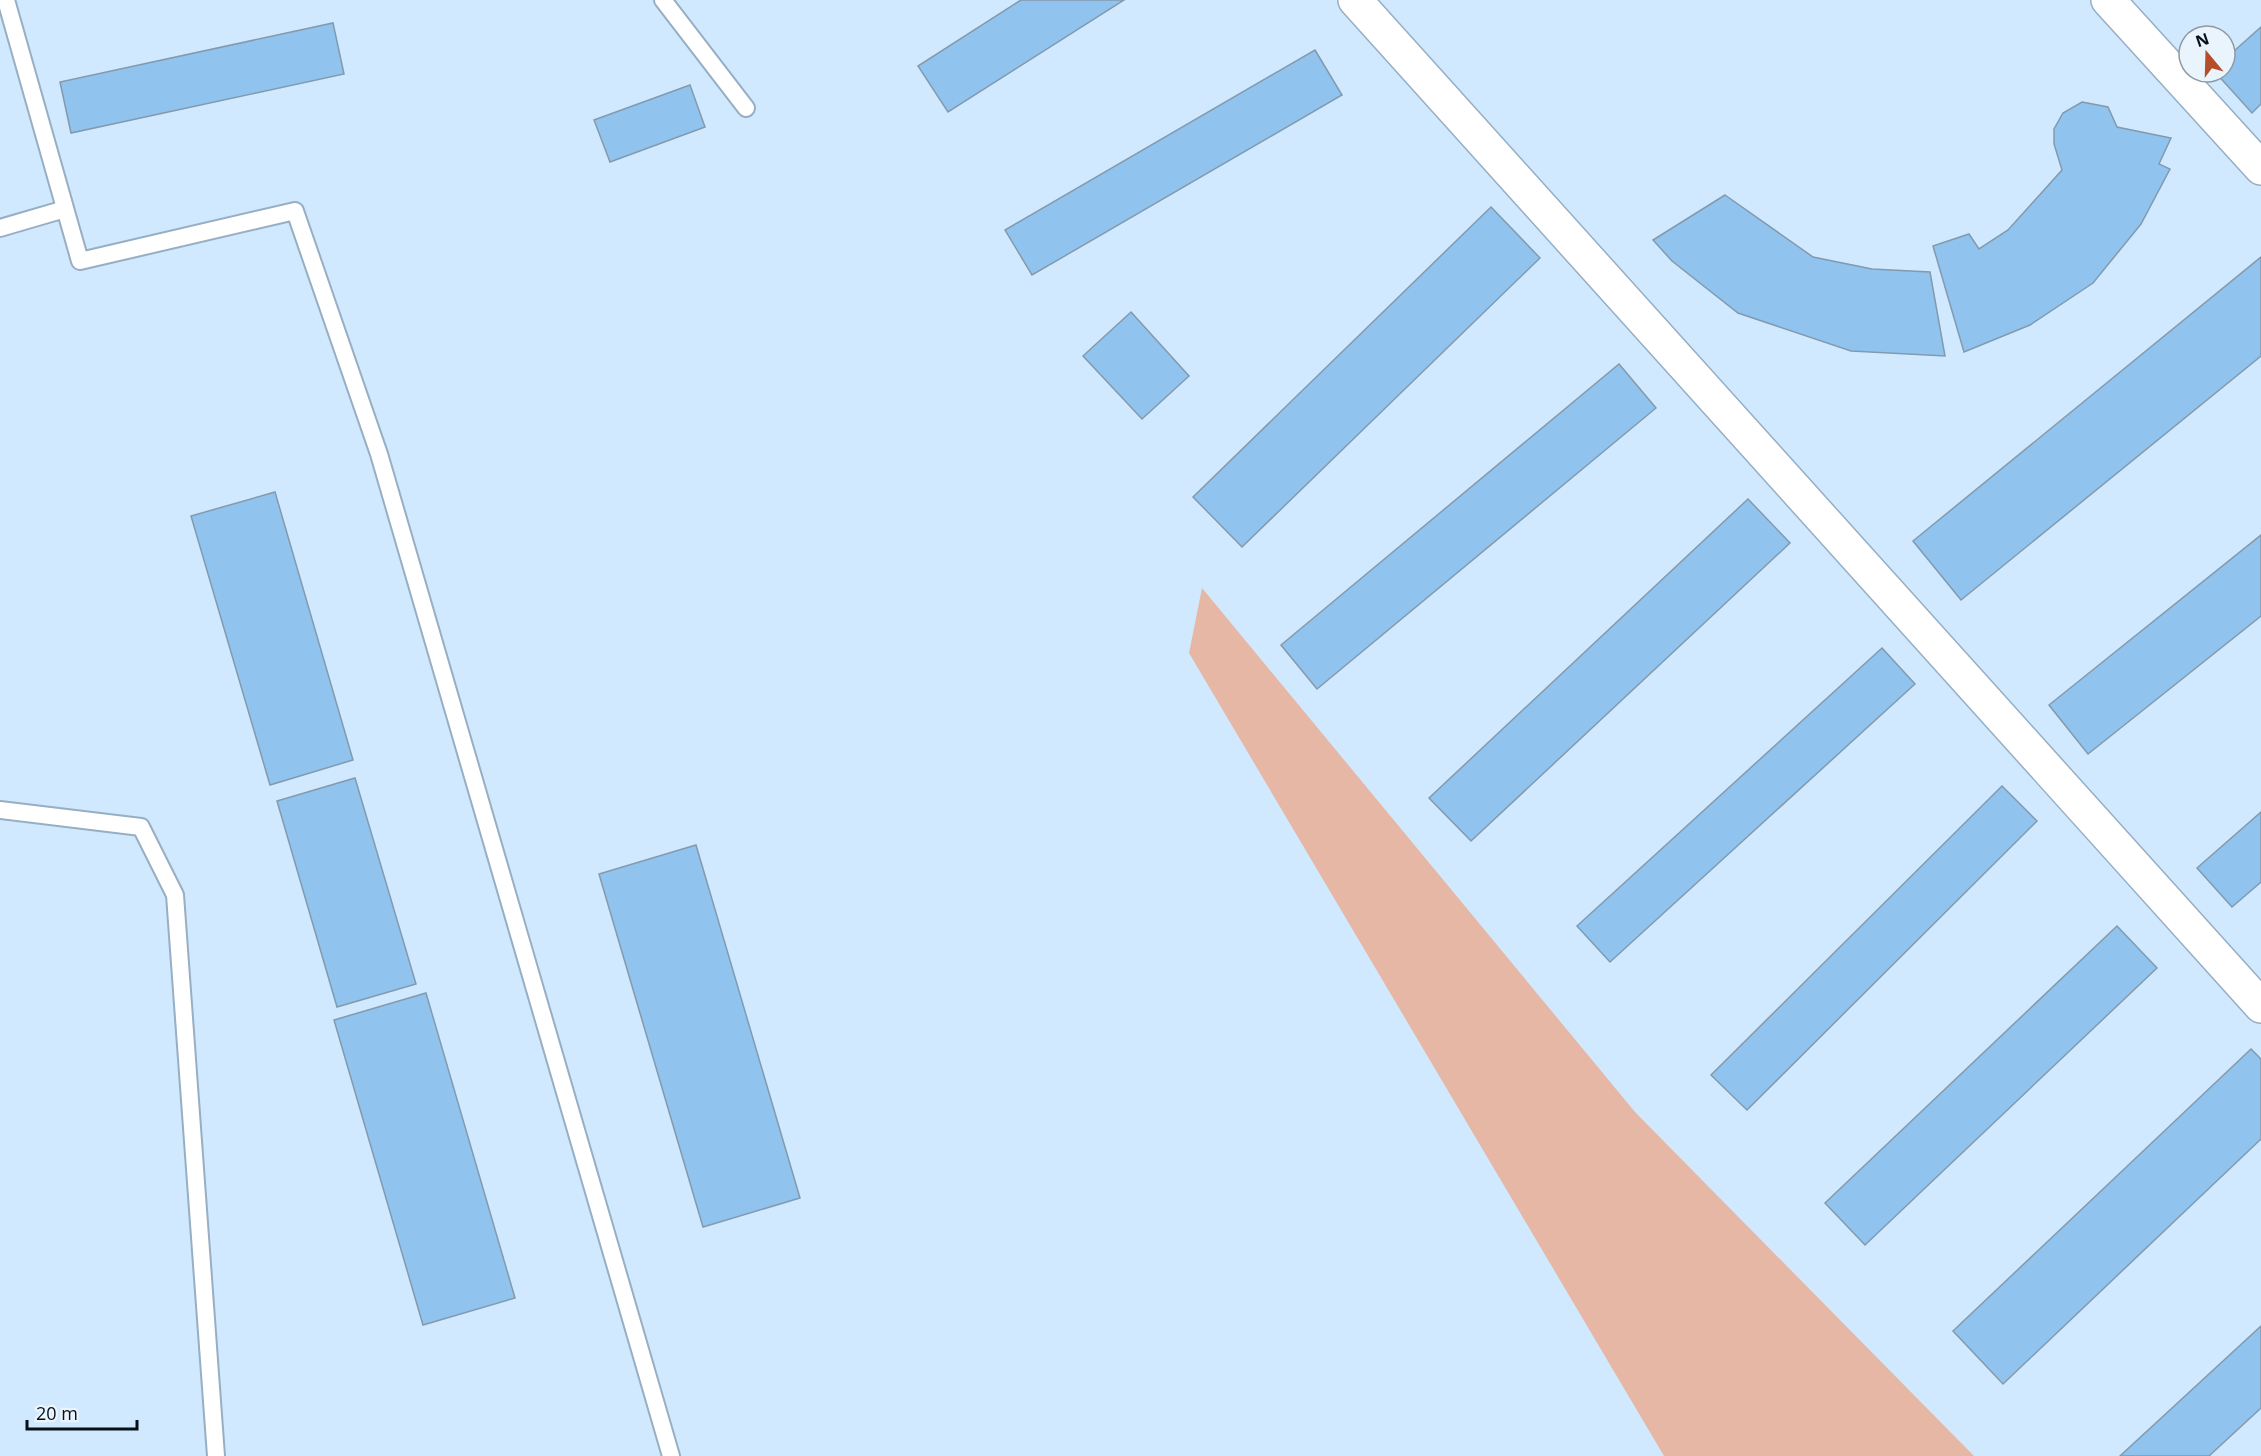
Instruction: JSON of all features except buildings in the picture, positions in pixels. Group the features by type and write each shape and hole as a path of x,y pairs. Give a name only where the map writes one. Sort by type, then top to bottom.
{"street":[{"path":"1355,0 2261,1006"},
{"path":"2108,0 2261,168"}],"lane":[{"path":"6,0 80,261 295,211 379,454 671,1456"},
{"path":"663,0 747,108"},
{"path":"0,228 65,209"},
{"path":"0,810 141,827 175,895 216,1456"}],"shaded area":[{"path":"1202,588 1635,1112 1974,1456 1664,1456 1189,653"}]}
